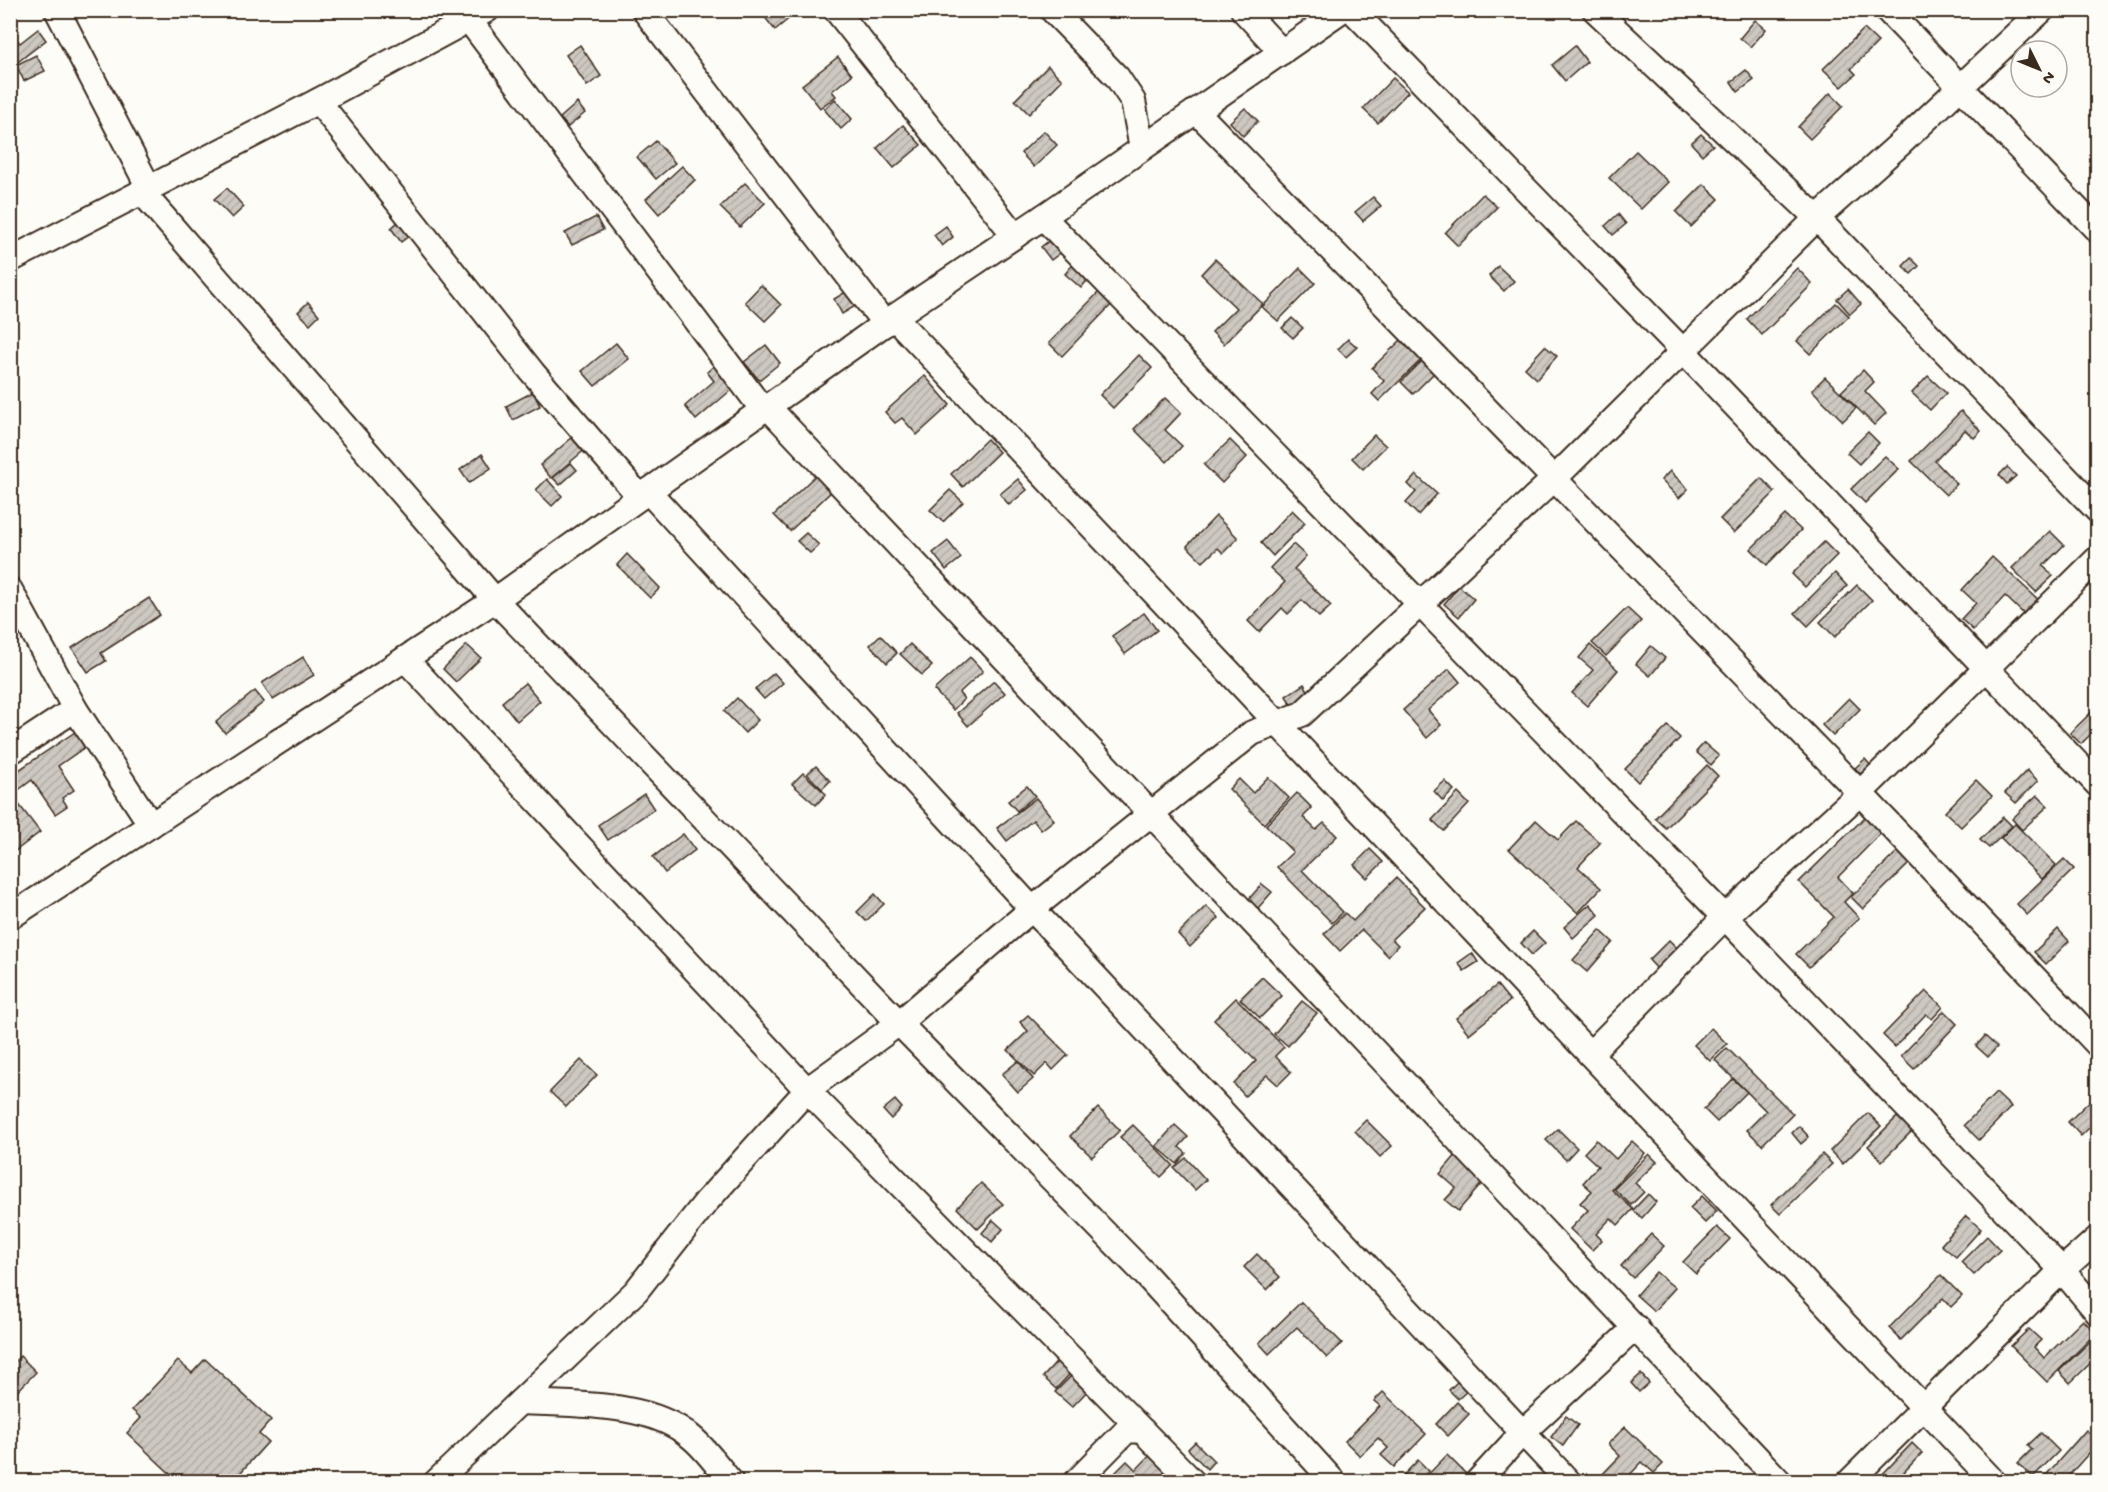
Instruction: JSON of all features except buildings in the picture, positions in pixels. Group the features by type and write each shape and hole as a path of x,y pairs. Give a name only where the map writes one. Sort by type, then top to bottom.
{"street":[{"path":"57,10 145,190 495,600 899,1023 1144,1273 1334,1482"},
{"path":"644,10 890,320 1277,723 1994,1482"},
{"path":"836,10 1015,236"},
{"path":"1052,10 1117,77 1133,101 1142,148"},
{"path":"1243,10 1282,51"},
{"path":"10,917 495,600 890,320 1342,10"},
{"path":"1352,10 1682,350 2097,785"},
{"path":"1595,10 1817,218 2097,511"},
{"path":"1887,10 2097,231"},
{"path":"436,1482 636,1291 706,1202 807,1090 899,1023 1032,909 1252,733 1302,714 1554,478 1817,218 2042,10"},
{"path":"10,260 318,101 466,17 765,408 1152,812 1780,1482"},
{"path":"318,101 533,373 1569,1482"},
{"path":"1196,111 1860,793 2097,1045"},
{"path":"1043,217 1725,917 2062,1270 2097,1313"},
{"path":"1590,1054 1725,917 1860,793 2097,558"},
{"path":"10,590 19,629 151,825"},
{"path":"405,659 807,1090 1193,1482"},
{"path":"10,752 75,709"},
{"path":"1849,1482 2097,1238"},
{"path":"1477,1482 1523,1432 1636,1327"},
{"path":"520,1402 630,1409 656,1416 690,1436 731,1482"},
{"path":"1076,1482 1127,1430 1143,1431"}]}
